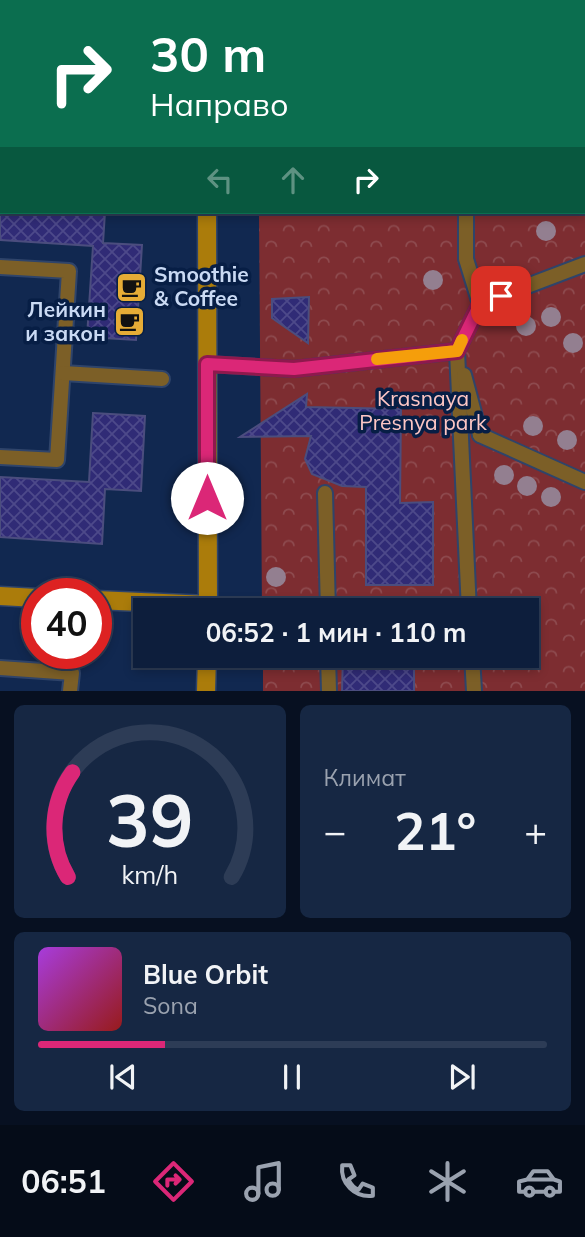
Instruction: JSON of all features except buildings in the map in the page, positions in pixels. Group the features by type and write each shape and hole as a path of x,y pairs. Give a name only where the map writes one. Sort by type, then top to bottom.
{"street":[{"path":"207,214 208,598"},
{"path":"0,596 21,597"},
{"path":"112,601 133,603"},
{"path":"206,691 207,668"}],"lane":[{"path":"466,214 466,259 480,304"},
{"path":"468,598 457,351 480,304 585,264"},
{"path":"0,267 69,271 57,460 0,457"},
{"path":"207,364 294,369 457,351"},
{"path":"457,351 480,435"},
{"path":"63,373 162,379"},
{"path":"461,445 480,435"},
{"path":"480,435 585,482"},
{"path":"325,492 328,598"},
{"path":"0,668 72,673 70,691"},
{"path":"328,668 329,691"},
{"path":"473,668 474,691"}],"green space":[{"name":"Krasnaya Presnya park","path":"259,214 585,214 585,691 263,691 263,668 539,668 539,598 262,598"}],"slow traffic":[{"path":"377,359 457,351 462,340"}],"place":[{"name":"Smoothie & Coffee","path":"131,287"},
{"name":"Лейкин и закон","path":"129,322"}],"route":[{"path":"207,498 207,364 294,369 457,351 480,304 501,296"}]}
